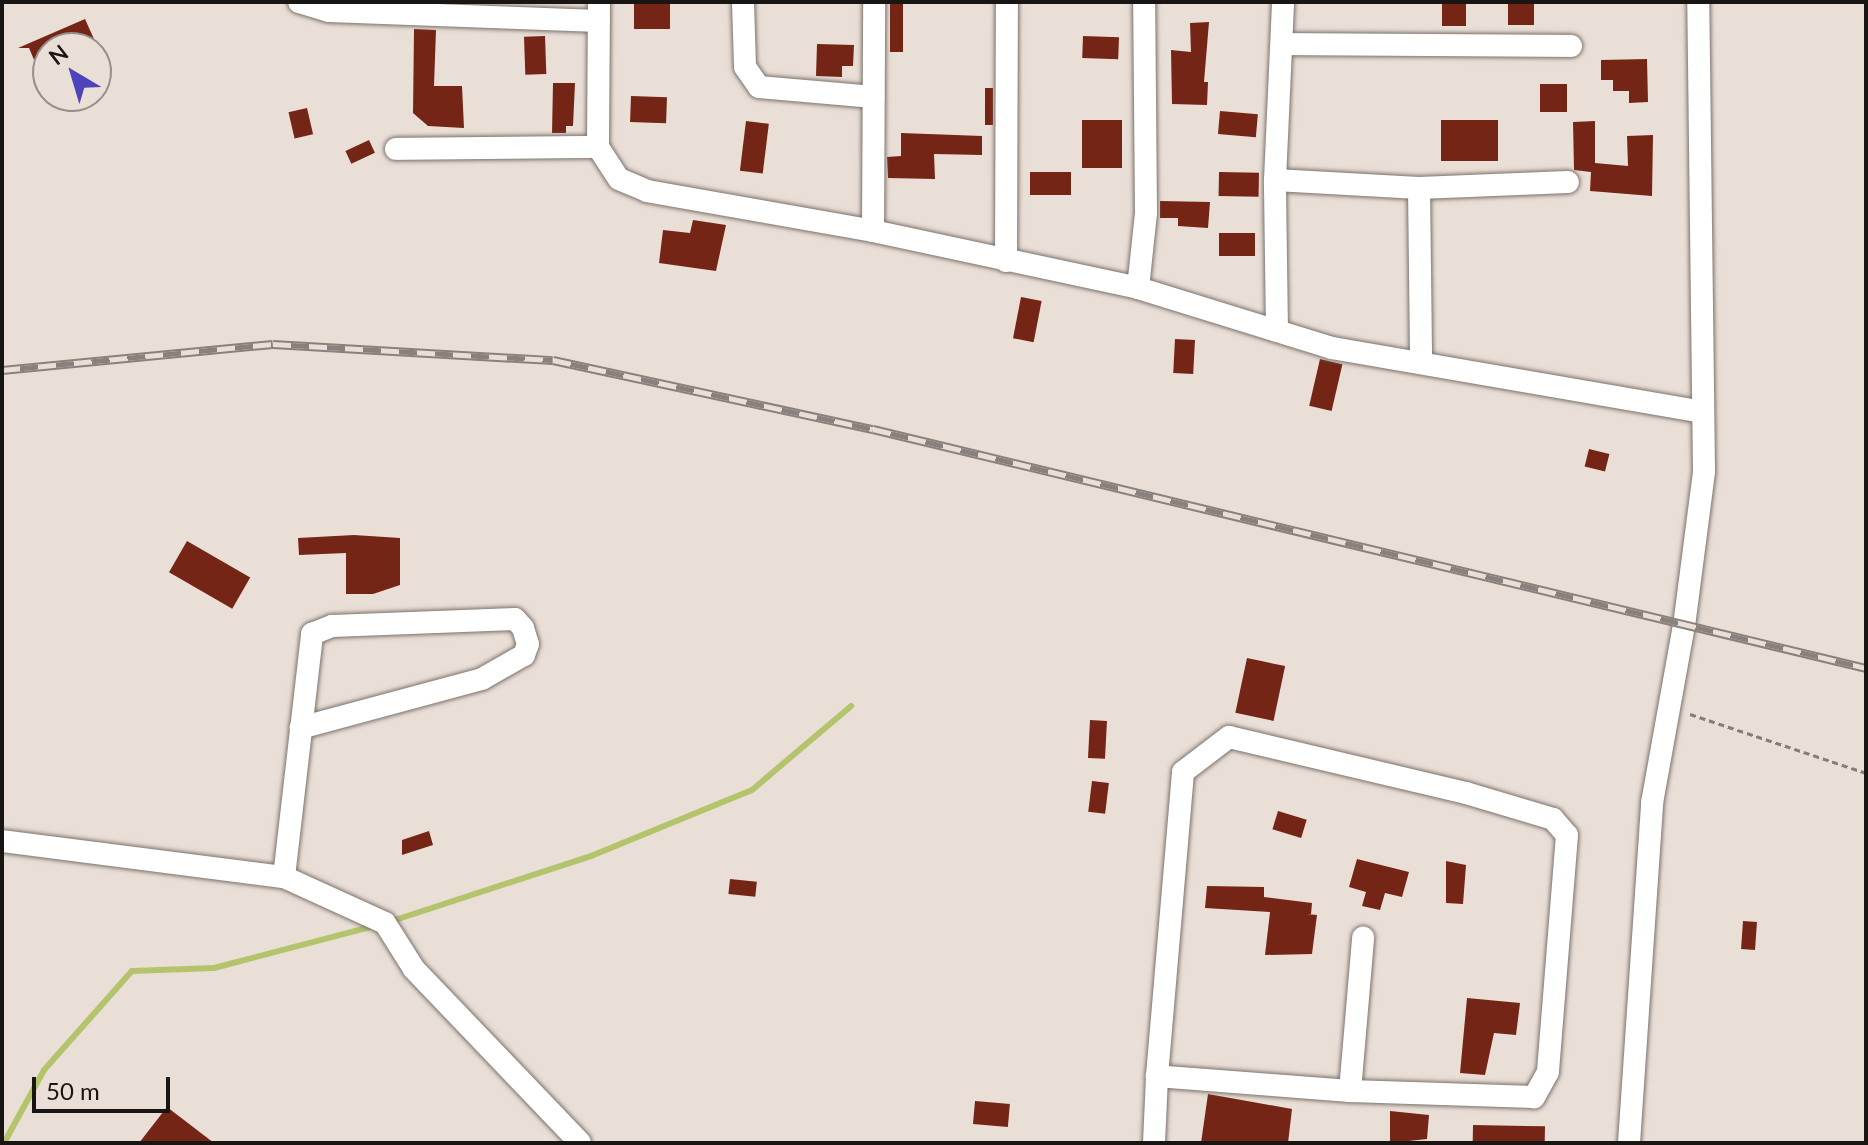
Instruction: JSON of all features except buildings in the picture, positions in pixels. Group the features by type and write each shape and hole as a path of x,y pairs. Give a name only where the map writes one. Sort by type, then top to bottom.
{"street":[{"path":"299,2 329,11 436,7 599,11 598,147 619,179 647,191 873,231 1138,288 1332,348 1702,412"},
{"path":"743,2 745,67 759,87 874,97"},
{"path":"873,231 874,2"},
{"path":"1006,261 1007,2"},
{"path":"1138,288 1146,213 1144,2"},
{"path":"1277,331 1275,180 1284,44 1283,2"},
{"path":"1629,1143 1652,803 1697,539 1702,412 1698,2"},
{"path":"1284,44 1571,46"},
{"path":"396,149 598,147"},
{"path":"1275,180 1419,188 1568,182"},
{"path":"1419,188 1421,362"},
{"path":"284,877 309,643 320,628 515,619 523,628 528,644 524,655 482,679 301,728"},
{"path":"1154,1143 1157,1076 1183,772 1229,737 1466,793 1553,819 1567,835 1548,1072 1534,1097 1350,1091 1157,1076"},
{"path":"2,841 284,877 385,923 414,969 580,1143"},
{"path":"1350,1091 1363,938"}],"path":[{"path":"1668,704 1760,741 1866,773"}],"waterway":[{"path":"389,922 591,856 752,790 851,706"},
{"path":"4,1143 44,1070 132,971 214,968 374,926"}],"railway":[{"path":"2,370 273,344 553,360 873,429 1866,668"}]}
